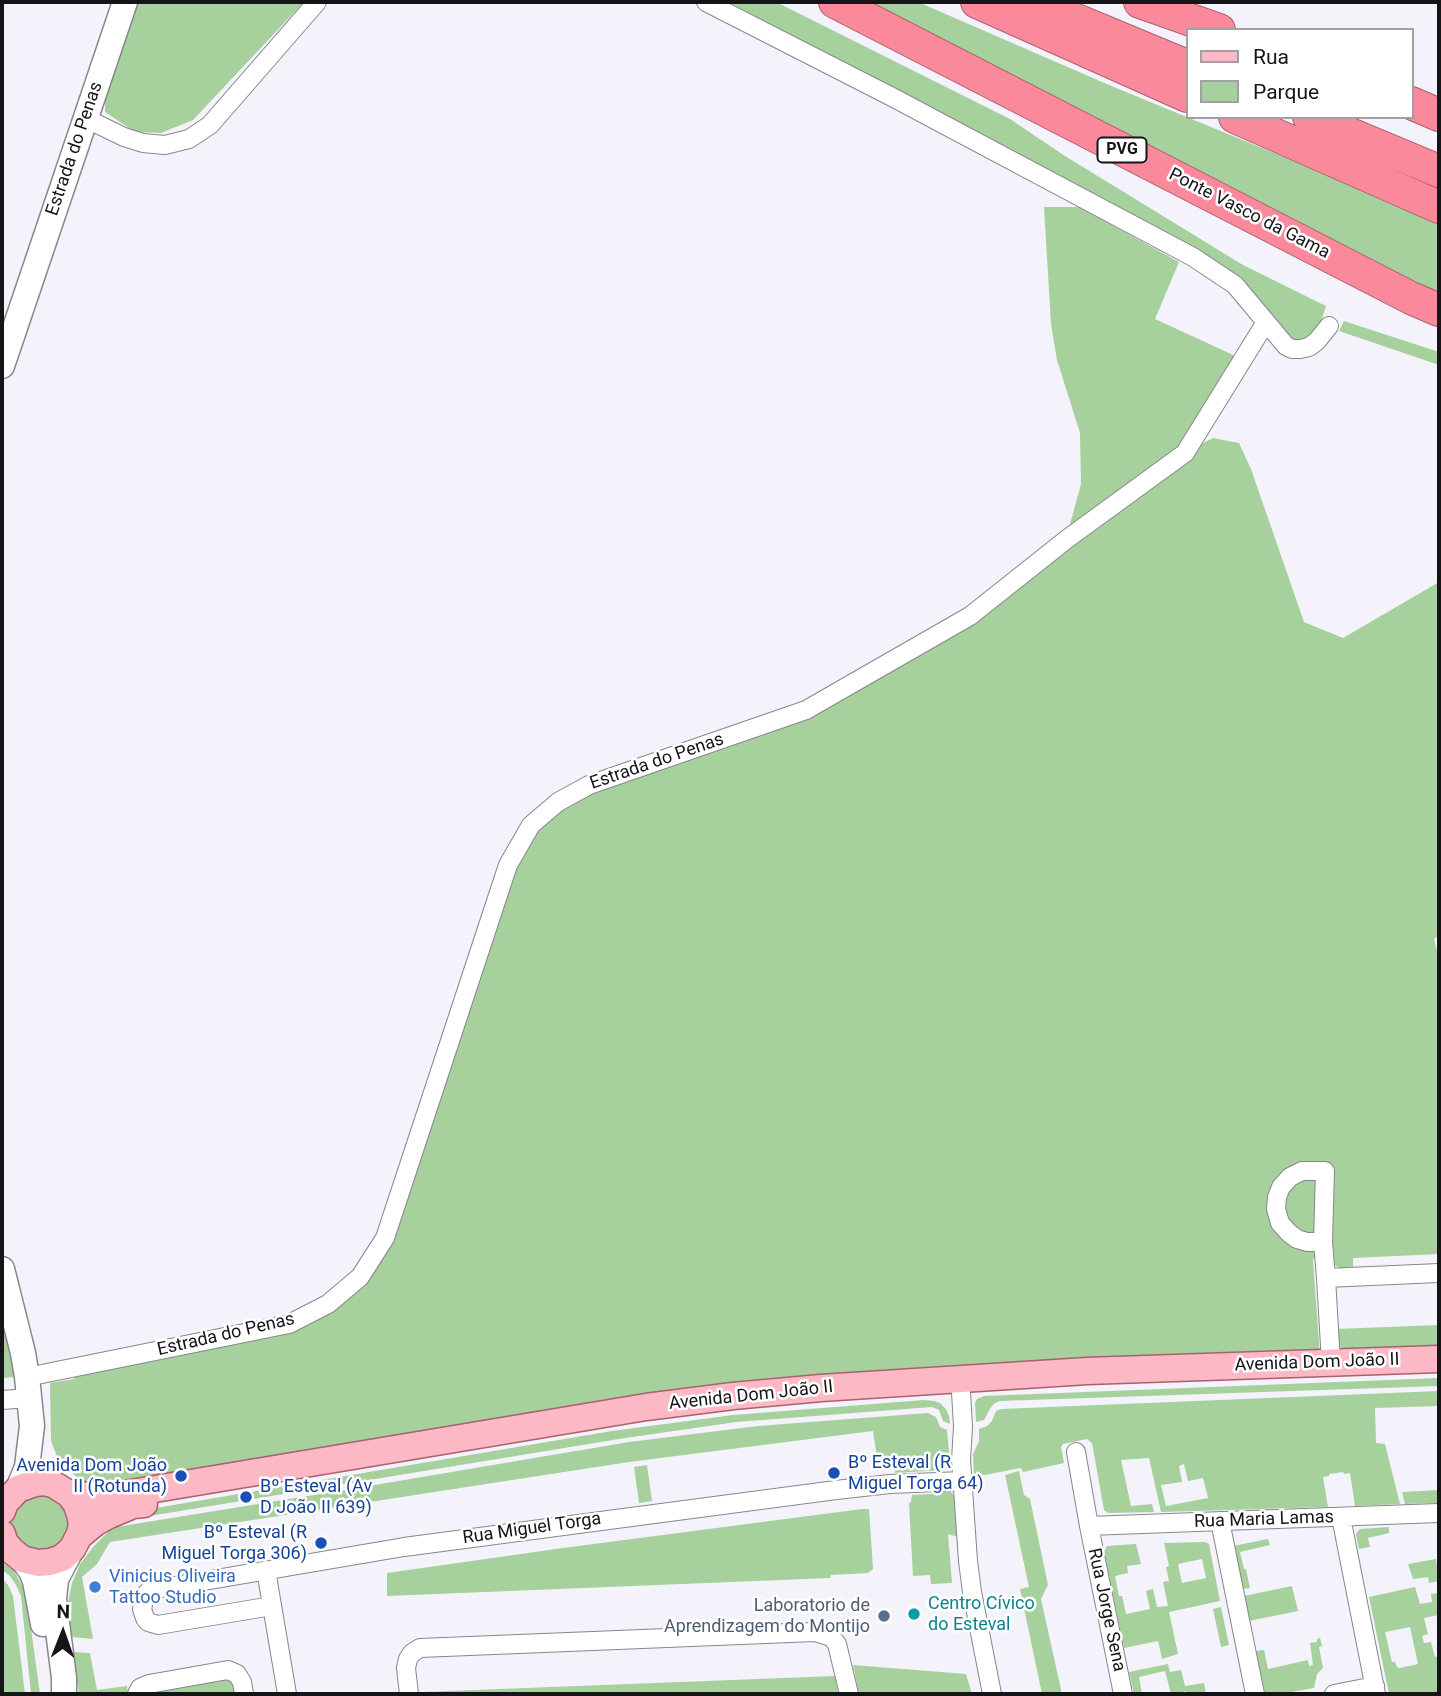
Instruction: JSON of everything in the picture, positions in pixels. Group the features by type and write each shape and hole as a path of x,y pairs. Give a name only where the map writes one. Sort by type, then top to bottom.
{"highway":[{"name":"Ponte Vasco da Gama","path":"835,2 1399,292 1439,310"},
{"path":"977,2 1186,96"},
{"path":"1033,2 1186,66"},
{"path":"1140,2 1213,28"},
{"path":"1413,104 1439,115"},
{"path":"1240,119 1439,207"},
{"path":"1314,119 1439,172"}],"main road":[{"name":"Avenida Dom João II","path":"18,1489 35,1482 53,1484 65,1491 91,1496 125,1494 646,1407 733,1396 1022,1375 1439,1359"},
{"name":"Avenida Dom João II","path":"9,1548 38,1563 50,1562 62,1558 96,1522 133,1505 439,1454 649,1423 820,1403 961,1392 1439,1372"},
{"path":"2,1511 5,1503 18,1489"},
{"path":"65,1491 76,1503 80,1514 82,1525 75,1543"}],"street":[{"name":"Estrada do Penas","path":"2,366 125,2"},
{"path":"85,118 143,143 165,145 189,139 210,125 317,2"},
{"path":"706,2 931,117 1193,257 1235,285 1281,342 1292,349 1309,347 1329,326"},
{"name":"Estrada do Penas","path":"2,1400 28,1387 289,1324 328,1304 360,1277 384,1238 508,864 531,825 558,802 589,785 806,710 970,616 1066,539 1185,453 1266,322"},
{"path":"1323,1242 1331,1363"},
{"path":"2,1269 18,1330 32,1426 27,1467 18,1489"},
{"path":"1326,1278 1439,1273"},
{"path":"961,1392 961,1460 968,1561 992,1694"},
{"path":"32,1426 47,1468 65,1491"},
{"name":"Rua Jorge Sena","path":"1076,1452 1088,1526 1123,1694"},
{"name":"Rua Miguel Torga","path":"272,1606 158,1625 148,1622 142,1609 143,1600 149,1591 404,1547 863,1487 962,1481"},
{"name":"Rua Maria Lamas","path":"1088,1526 1439,1513"},
{"path":"1334,1694 1376,1690 1341,1517"},
{"path":"1220,1521 1255,1694"},
{"path":"64,1694 54,1599 56,1579 75,1543"},
{"path":"9,1548 31,1571 35,1581 55,1694"},
{"path":"266,1570 287,1694"},
{"path":"410,1694 406,1668 412,1653 420,1648 815,1632 831,1637 837,1644 849,1694"},
{"path":"137,1694 140,1688 149,1684 228,1670 236,1674 242,1682 244,1694"}],"green space":[{"path":"129,2 304,2 193,120 161,133 135,132 105,112 105,79"},
{"path":"729,2 776,2 1010,119 1065,156 1243,265 1326,306 1313,339 1294,342 1239,282"},
{"path":"848,2 918,2 1186,119 1439,221 1439,300"},
{"path":"1044,207 1079,207 1179,262 1155,319 1242,359 1186,452 1213,438 1239,443 1251,469 1304,622 1343,638 1439,582 1439,935 1434,939 1439,959 1439,1254 1353,1258 1353,1269 1341,1269 1332,1259 1313,1259 1320,1357 811,1383 371,1442 112,1482 106,1487 84,1481 74,1475 58,1459 51,1441 50,1383 74,1379 77,1357 289,1324 328,1304 385,1238 508,865 558,802 806,710 970,616 1066,539 1081,484 1080,433 1057,360 1051,324"},
{"path":"1344,321 1439,352 1439,365 1339,331"},
{"path":"2,1314 15,1377 2,1378"},
{"path":"1439,1325 1439,1352 1350,1356 1338,1344 1335,1329"},
{"path":"1439,1378 1439,1386 1000,1401 991,1407 984,1420 976,1422 975,1403 984,1396"},
{"path":"1439,1391 1439,1406 1375,1408 1376,1443 1385,1444 1400,1504 1355,1506 1350,1473 1343,1472 1323,1477 1328,1507 1161,1512 1149,1458 1121,1460 1131,1506 1152,1504 1154,1512 1108,1513 1104,1510 1092,1443 1087,1439 1063,1444 1061,1447 1064,1463 1023,1472 1021,1468 974,1477 973,1454 979,1441 979,1429 987,1426 996,1411","holes":["1184,1464 1188,1481 1203,1478 1208,1498 1166,1506 1161,1485 1182,1482 1179,1466"]},
{"path":"924,1400 940,1403 946,1409 950,1424 943,1421 939,1410 932,1407 736,1422 113,1522 132,1512 612,1431 733,1415"},
{"path":"928,1413 936,1417 940,1427 947,1430 950,1463 945,1470 895,1473 894,1465 878,1465 873,1431 629,1462 110,1542 97,1564 82,1577 93,1639 72,1637 68,1602 72,1583 80,1564 93,1547 116,1527 629,1442 758,1426"},
{"path":"647,1465 652,1501 639,1503 634,1467"},
{"path":"1019,1471 1024,1495 1030,1499 1048,1585 1041,1599 1062,1694 1042,1694 1020,1589 1029,1587 1005,1475"},
{"path":"945,1489 955,1497 958,1537 948,1534 952,1583 931,1584 930,1575 913,1576 909,1503 912,1495 932,1494 935,1490"},
{"path":"1439,1490 1439,1503 1405,1504 1402,1492"},
{"path":"24,1495 55,1495 72,1520 62,1546 34,1554 10,1533 10,1512"},
{"path":"869,1509 873,1569 868,1573 831,1575 830,1578 387,1596 387,1573"},
{"path":"1389,1527 1389,1533 1368,1538 1370,1547 1359,1549 1356,1535 1360,1529"},
{"path":"1268,1539 1270,1545 1240,1552 1250,1588 1242,1589 1233,1546"},
{"path":"1164,1543 1209,1544 1220,1601 1169,1612 1178,1654 1162,1659 1158,1641 1124,1648 1104,1551 1107,1546 1136,1544 1141,1564 1127,1566 1128,1573 1115,1576 1126,1614 1150,1609 1146,1591 1153,1589 1157,1607 1168,1606 1163,1582 1169,1581 1166,1567 1169,1566","holes":["1202,1559 1206,1578 1182,1583 1178,1564"]},
{"path":"1436,1559 1439,1581 1429,1583 1428,1577 1413,1579 1408,1564"},
{"path":"2,1562 14,1571 26,1592 40,1694 31,1694 21,1596 10,1576 2,1570"},
{"path":"2,1578 13,1596 25,1694 2,1694"},
{"path":"1292,1586 1298,1611 1249,1621 1244,1596"},
{"path":"1415,1587 1420,1604 1432,1602 1431,1594 1439,1593 1439,1615 1424,1618 1428,1634 1422,1636 1424,1643 1431,1642 1435,1657 1439,1656 1439,1694 1389,1694 1369,1597","holes":["1410,1627 1418,1664 1397,1667 1395,1662 1392,1662 1385,1632"]},
{"path":"1221,1607 1229,1645 1221,1647 1213,1609"},
{"path":"1320,1638 1323,1668 1317,1674 1314,1688 1265,1694 1256,1651 1264,1650 1268,1669 1308,1660 1309,1666 1313,1665 1310,1643 1317,1642"},
{"path":"73,1652 90,1653 97,1690 127,1686 128,1694 79,1694"},
{"path":"1168,1664 1170,1672 1181,1670 1185,1686 1204,1683 1206,1694 1187,1694 1186,1691 1171,1694 1165,1671 1139,1677 1142,1694 1134,1694 1129,1672"},
{"path":"853,1665 966,1674 972,1694 859,1694"},
{"path":"229,1675 239,1694 142,1694"},
{"path":"835,1676 838,1694 423,1694 423,1692"}],"place":[{"name":"Bº Esteval (R Miguel Torga 64)","path":"834,1473"},
{"name":"Avenida Dom João II (Rotunda)","path":"181,1476"},
{"name":"Bº Esteval (Av D João II 639)","path":"246,1497"},
{"name":"Bº Esteval (R Miguel Torga 306)","path":"321,1543"},
{"name":"Vinicius Oliveira Tattoo Studio","path":"95,1587"},
{"name":"Centro Cívico do Esteval","path":"914,1614"},
{"name":"Laboratorio de Aprendizagem do Montijo","path":"884,1616"}]}
